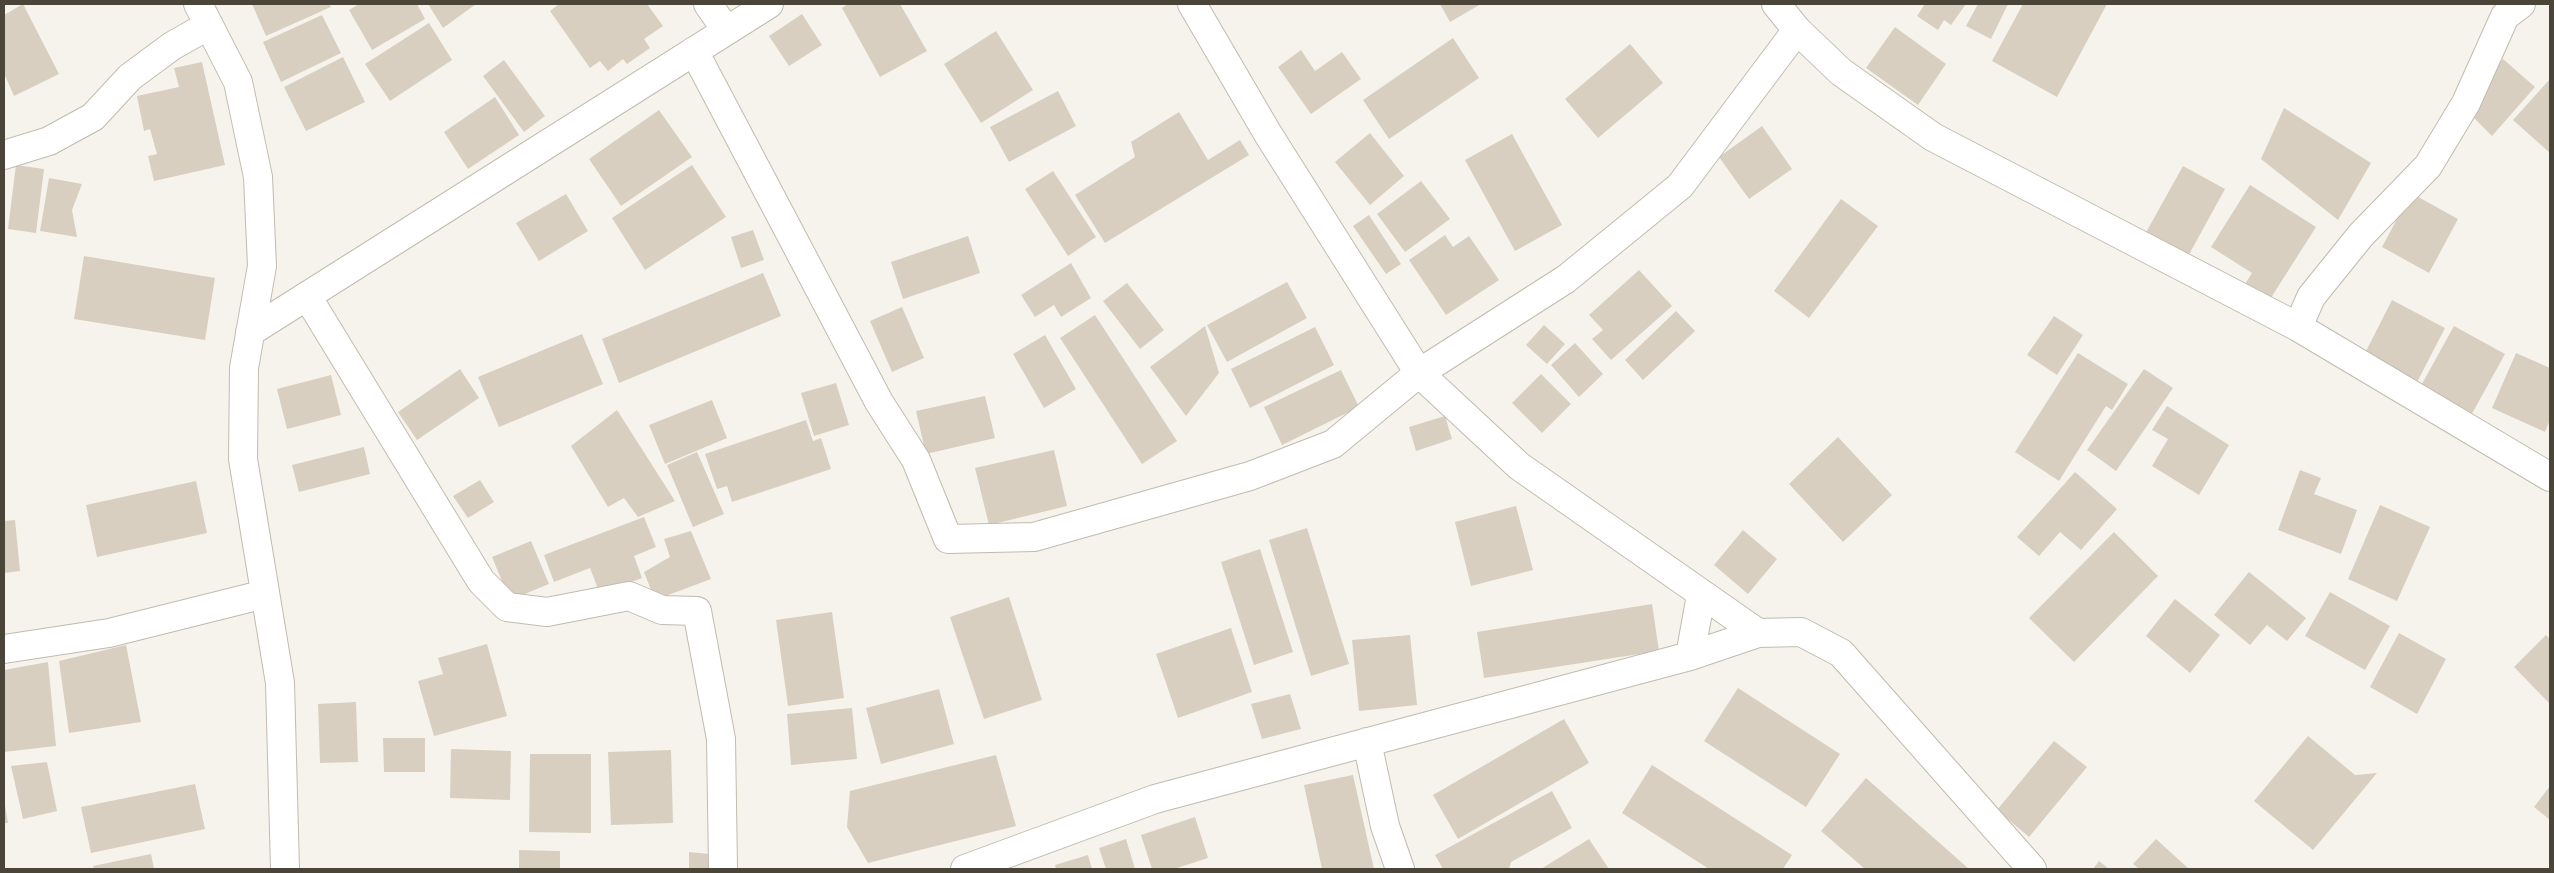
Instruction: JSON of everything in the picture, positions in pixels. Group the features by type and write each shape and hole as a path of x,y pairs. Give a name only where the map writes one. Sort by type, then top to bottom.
{"street":[{"path":"708,4 726,30"},
{"path":"250,332 769,4"},
{"path":"1192,4 1268,134 1419,373 1519,466 1758,633"},
{"path":"1776,4 1797,30 1841,72 1933,137 2298,327 2550,478"},
{"path":"2298,327 2311,296 2360,234 2428,166 2466,103 2505,16 2521,4"},
{"path":"4,155 49,141 93,117 130,77 172,46 204,14 238,82 258,177 262,266 244,368 243,459 280,683 285,869"},
{"path":"694,51 879,402 916,460 948,539 1034,537 1250,476 1333,444 1419,373 1566,279 1680,186 1797,30"},
{"path":"307,296 481,582 507,607 547,612 629,596 662,610 697,611 721,740 723,869"},
{"path":"4,650 109,633 265,594"},
{"path":"1690,656 1701,595"},
{"path":"965,869 1156,799 1690,656 1758,633 1802,632 1841,653 2032,869"},
{"path":"1367,742 1386,826 1400,869"}],"building":[{"path":"23,4 59,74 14,96 4,73 4,15"},
{"path":"252,4 329,4 331,7 266,36"},
{"path":"359,4 417,4 425,19 372,50 349,10"},
{"path":"428,4 476,4 443,28"},
{"path":"559,4 647,4 663,26 644,39 650,48 627,64 623,59 608,71 600,61 590,68 550,11"},
{"path":"848,4 900,4 927,51 880,77 842,8"},
{"path":"1440,4 1481,4 1450,22"},
{"path":"1925,4 1966,4 1951,25 1944,20 1938,30 1917,16"},
{"path":"1978,4 2008,4 1991,39 1966,26"},
{"path":"2023,4 2107,4 2057,97 1992,61"},
{"path":"802,14 822,45 789,66 769,36"},
{"path":"322,15 341,53 281,82 263,42"},
{"path":"429,23 452,60 390,101 365,64"},
{"path":"1895,27 1946,64 1918,105 1866,68"},
{"path":"996,31 1033,90 981,123 944,64"},
{"path":"1453,38 1479,78 1389,139 1363,100"},
{"path":"1630,44 1663,83 1598,138 1565,99"},
{"path":"1301,50 1315,71 1342,52 1361,79 1311,114 1278,67"},
{"path":"343,57 365,102 306,131 284,87"},
{"path":"2503,59 2535,87 2492,136 2464,108"},
{"path":"504,60 545,116 524,132 483,76"},
{"path":"202,62 225,165 154,181 148,156 157,154 150,129 144,131 137,96 179,87 174,68"},
{"path":"2550,79 2550,153 2513,120"},
{"path":"1058,91 1076,126 1009,162 990,127"},
{"path":"495,97 519,135 468,169 444,132"},
{"path":"2284,108 2371,163 2338,220 2261,159"},
{"path":"659,110 692,157 621,206 589,159"},
{"path":"1179,112 1208,160 1240,140 1249,155 1105,243 1075,195 1135,157 1131,142"},
{"path":"1762,126 1792,169 1749,199 1719,157"},
{"path":"1370,133 1404,176 1370,205 1335,162"},
{"path":"1512,134 1562,225 1515,251 1465,160"},
{"path":"16,165 44,169 36,233 8,229"},
{"path":"692,165 726,217 645,270 612,218"},
{"path":"2183,166 2225,189 2186,260 2144,236"},
{"path":"1053,171 1096,237 1068,256 1025,189"},
{"path":"49,178 82,184 72,210 77,237 40,231"},
{"path":"1421,181 1450,219 1405,252 1377,214"},
{"path":"2250,185 2316,227 2267,304 2242,289 2252,273 2211,247"},
{"path":"2411,193 2458,219 2429,273 2382,247"},
{"path":"566,194 588,231 539,261 516,223"},
{"path":"1841,199 1878,226 1809,318 1774,291"},
{"path":"1369,215 1401,264 1386,274 1353,226"},
{"path":"753,230 764,260 741,268 731,237"},
{"path":"1445,235 1453,247 1469,236 1499,280 1446,315 1409,260"},
{"path":"968,236 980,273 903,299 891,262"},
{"path":"84,256 215,278 205,340 74,319"},
{"path":"1071,263 1091,298 1061,317 1054,305 1035,317 1021,295"},
{"path":"1639,270 1672,306 1611,360 1592,339 1603,330 1589,315"},
{"path":"763,273 781,316 619,383 602,339"},
{"path":"1287,282 1307,318 1227,362 1207,325"},
{"path":"1127,283 1164,330 1140,349 1103,301"},
{"path":"2392,300 2445,328 2414,388 2361,361"},
{"path":"902,307 924,358 892,372 870,321"},
{"path":"1676,311 1695,331 1643,380 1625,360"},
{"path":"1095,315 1177,441 1142,464 1060,338"},
{"path":"2054,316 2083,335 2057,375 2027,355"},
{"path":"1544,325 1565,344 1547,364 1526,345"},
{"path":"1205,326 1219,373 1186,416 1150,367"},
{"path":"2454,326 2505,354 2469,419 2418,391"},
{"path":"1315,327 1334,365 1250,408 1231,369"},
{"path":"582,334 603,384 499,427 478,377"},
{"path":"1045,335 1076,389 1044,408 1013,354"},
{"path":"1575,343 1603,374 1579,397 1551,365"},
{"path":"2078,353 2128,384 2112,410 2106,406 2059,481 2015,452"},
{"path":"2516,353 2550,368 2550,420 2545,432 2492,408"},
{"path":"460,369 479,398 417,440 398,412"},
{"path":"2144,369 2173,388 2116,471 2087,450"},
{"path":"1341,370 1359,407 1282,445 1264,407"},
{"path":"1541,374 1571,404 1542,433 1512,403"},
{"path":"331,375 341,415 287,429 277,389"},
{"path":"836,383 849,425 814,436 801,393"},
{"path":"985,396 995,438 926,454 916,411"},
{"path":"712,400 727,438 665,464 649,425"},
{"path":"2167,406 2229,445 2199,495 2152,466 2168,439 2152,430"},
{"path":"617,410 675,501 638,517 624,498 608,507 571,446"},
{"path":"1445,416 1452,439 1416,451 1409,427"},
{"path":"806,420 813,441 821,438 831,469 732,502 727,486 717,489 705,454"},
{"path":"1838,437 1892,495 1843,542 1789,484"},
{"path":"364,447 370,474 299,492 292,465"},
{"path":"1054,450 1067,506 989,525 975,468"},
{"path":"697,452 724,514 693,527 667,465"},
{"path":"2300,470 2321,478 2314,494 2357,510 2341,554 2278,530"},
{"path":"2075,472 2117,509 2081,550 2060,532 2039,556 2017,537"},
{"path":"480,480 494,502 468,518 453,496"},
{"path":"196,481 207,533 97,557 86,505"},
{"path":"2380,505 2430,527 2397,601 2348,579"},
{"path":"1516,506 1533,570 1471,586 1455,522"},
{"path":"644,517 656,547 634,556 642,578 600,594 590,568 554,582 544,555"},
{"path":"15,520 20,571 4,573 4,521"},
{"path":"1307,528 1349,664 1311,676 1269,540"},
{"path":"1743,530 1777,559 1748,594 1714,565"},
{"path":"691,531 711,579 655,600 644,572 670,557 664,539"},
{"path":"2114,532 2158,576 2074,662 2029,618"},
{"path":"531,541 549,584 510,600 492,557"},
{"path":"1260,549 1293,652 1254,665 1221,562"},
{"path":"2249,572 2306,618 2287,641 2267,625 2250,645 2214,615"},
{"path":"2330,592 2390,626 2365,670 2305,636"},
{"path":"1009,597 1042,700 984,719 950,617"},
{"path":"2175,599 2220,635 2190,673 2146,636"},
{"path":"1652,604 1659,651 1484,678 1477,632"},
{"path":"832,612 844,698 788,706 776,620"},
{"path":"1231,628 1252,692 1178,718 1156,654"},
{"path":"2399,633 2446,659 2417,714 2370,687"},
{"path":"1410,635 1417,705 1359,711 1352,640"},
{"path":"2546,635 2550,639 2550,704 2514,667"},
{"path":"487,644 507,716 434,736 418,681 443,674 438,658"},
{"path":"126,645 141,722 69,733 59,661"},
{"path":"48,662 56,746 4,752 4,670"},
{"path":"1738,688 1840,754 1806,807 1704,741"},
{"path":"939,689 954,744 881,764 866,708"},
{"path":"1290,694 1301,729 1262,739 1251,704"},
{"path":"356,702 358,762 320,763 318,704"},
{"path":"852,708 857,759 791,765 787,714"},
{"path":"1564,719 1589,763 1458,839 1433,795"},
{"path":"2308,736 2355,775 2377,773 2313,850 2254,801"},
{"path":"383,738 425,738 425,772 384,772"},
{"path":"2054,741 2087,767 2029,837 1997,810"},
{"path":"451,749 511,751 510,800 450,798"},
{"path":"671,750 673,823 611,825 608,752"},
{"path":"530,754 591,754 591,833 529,832"},
{"path":"996,755 1016,826 868,863 847,827 850,791"},
{"path":"47,762 57,811 23,819 11,766"},
{"path":"1652,765 1792,855 1783,869 1709,869 1622,813"},
{"path":"1353,775 1374,869 1322,869 1304,785"},
{"path":"1866,778 1969,869 1865,869 1821,831"},
{"path":"195,784 205,829 91,853 81,807"},
{"path":"2550,786 2550,820 2534,807"},
{"path":"1552,791 1572,828 1511,862 1509,869 1443,869 1435,855"},
{"path":"4,799 8,823 4,823"},
{"path":"1195,817 1208,858 1174,869 1152,869 1141,835"},
{"path":"1126,839 1135,869 1106,869 1099,848"},
{"path":"1589,839 1609,869 1541,869"},
{"path":"2156,839 2189,869 2139,869 2133,864"},
{"path":"519,850 560,851 560,869 519,869"},
{"path":"689,852 719,855 719,869 689,869"},
{"path":"151,854 154,869 94,869 93,866"},
{"path":"1088,855 1092,869 1056,869 1055,865"},
{"path":"2099,861 2109,869 2093,869"}]}
